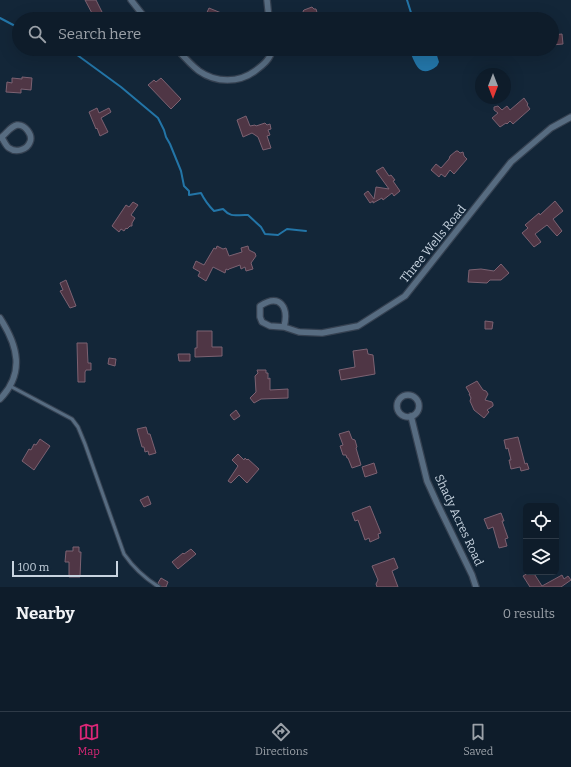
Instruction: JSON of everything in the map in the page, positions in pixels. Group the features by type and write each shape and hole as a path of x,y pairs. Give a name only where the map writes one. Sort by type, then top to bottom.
{"street":[{"path":"131,0 140,12"},
{"path":"267,0 268,12"},
{"path":"184,56 200,72 208,76 226,80 244,77 252,73 270,56"},
{"name":"Three Wells Road","path":"284,327 286,318 285,307 280,302 273,300 260,306 260,317 262,322 270,326 284,327 299,332 322,333 358,326 405,296 511,162 550,128 571,117"},
{"path":"18,125 26,128 31,139 30,143 25,149 14,151 9,148 1,138 8,130 18,125"},
{"path":"0,318 16,350 17,366 15,379 0,399"},
{"name":"Shady Acres Road","path":"411,416 427,481 472,575 476,587"}],"lane":[{"path":"10,386 72,418 78,427 85,444 124,554 130,562 152,583 159,587"}],"water":[{"path":"412,56 437,56 439,62 437,66 426,71 418,68"}],"building":[{"path":"85,0 96,0 102,12 91,12"},
{"path":"312,7 316,9 317,12 303,12 304,10"},
{"path":"209,8 219,12 207,12"},
{"path":"559,34 562,34 563,44 559,44"},
{"path":"22,77 32,78 31,90 21,89 21,93 6,92 7,82 12,83 12,78 22,79"},
{"path":"161,78 181,99 171,109 148,85 154,80 156,82"},
{"path":"524,98 530,109 513,124 510,121 500,127 492,118 498,113 494,110 494,107 498,106 502,110 507,106 510,110"},
{"path":"97,108 99,113 109,108 111,112 101,118 108,132 100,136 89,112"},
{"path":"246,116 250,126 265,123 267,125 270,124 271,129 268,130 270,135 267,136 271,148 263,150 258,137 252,133 243,137 237,120"},
{"path":"456,151 460,153 463,152 467,159 454,174 450,170 445,177 441,174 439,177 431,170 436,164 441,168"},
{"path":"383,167 389,176 391,175 395,180 393,181 400,191 394,196 392,193 383,200 382,198 370,203 364,194 368,191 374,199 376,187 389,189 376,171"},
{"path":"555,201 563,211 553,219 562,231 557,236 547,225 535,234 541,242 534,247 522,233 528,228 525,225 539,213 540,215"},
{"path":"133,202 138,205 131,215 135,218 132,226 127,229 126,228 124,231 121,229 119,232 112,226 126,205 129,207"},
{"path":"217,246 223,249 226,248 229,256 242,252 241,248 248,246 249,250 255,253 256,256 251,263 253,269 246,271 245,267 241,269 240,265 228,270 226,269 225,273 213,267 206,281 198,276 200,272 193,268 196,261 204,265 214,248 216,249"},
{"path":"501,264 509,273 501,280 490,280 487,283 468,282 469,270 481,269 494,271"},
{"path":"66,280 76,306 70,308 60,291 63,290 60,283"},
{"path":"485,321 493,322 492,329 485,329"},
{"path":"197,331 212,331 212,347 222,347 222,356 195,357 195,348 197,348"},
{"path":"77,343 87,343 88,363 91,363 91,370 86,370 85,372 85,382 78,382"},
{"path":"367,349 368,354 373,355 375,374 341,380 339,370 355,367 353,351"},
{"path":"178,354 190,354 190,361 179,361"},
{"path":"109,358 116,359 115,366 108,364"},
{"path":"257,370 266,370 266,373 268,373 268,379 270,378 270,390 288,389 288,398 261,399 254,403 250,398 256,392 255,376 258,373"},
{"path":"477,381 483,390 488,394 485,400 492,402 493,404 493,406 487,410 489,412 484,418 474,410 470,401 470,394 466,387"},
{"path":"236,410 240,416 234,420 230,415"},
{"path":"146,427 148,434 150,434 156,453 149,455 148,451 145,452 144,447 142,447 137,429"},
{"path":"349,431 352,439 355,440 361,465 352,468 346,455 343,455 340,446 343,445 339,434"},
{"path":"518,437 525,464 527,463 529,469 521,471 520,467 511,469 509,460 511,460 504,440"},
{"path":"40,439 50,446 34,470 22,461 29,449 31,450 34,444 36,445"},
{"path":"238,454 244,460 245,458 247,460 248,459 259,469 247,483 239,475 231,483 228,481 238,466 232,460"},
{"path":"374,463 377,473 365,477 362,467"},
{"path":"148,496 151,504 144,507 140,500"},
{"path":"370,506 381,533 378,534 379,538 370,542 369,538 365,540 358,520 355,521 352,513"},
{"path":"501,513 508,538 505,539 507,546 499,548 493,527 488,529 484,519"},
{"path":"73,547 79,547 79,552 81,552 80,577 69,577 69,562 65,562 66,551 73,551"},
{"path":"191,549 196,554 178,569 172,562 183,553 184,554"},
{"path":"394,558 398,568 392,571 398,587 377,587 376,584 378,580 372,566"},
{"path":"535,575 542,586 562,575 564,579 568,576 571,580 561,587 530,587 523,576"},
{"path":"161,578 168,582 166,587 162,587 158,583"}],"waterway":[{"path":"407,0 411,12"},
{"path":"0,18 12,24"},
{"path":"79,56 121,87 158,118 181,171 184,186 189,191 189,195 201,193 214,211 223,209 232,215 248,215 261,227 265,234 278,235 287,229 306,231"}]}
